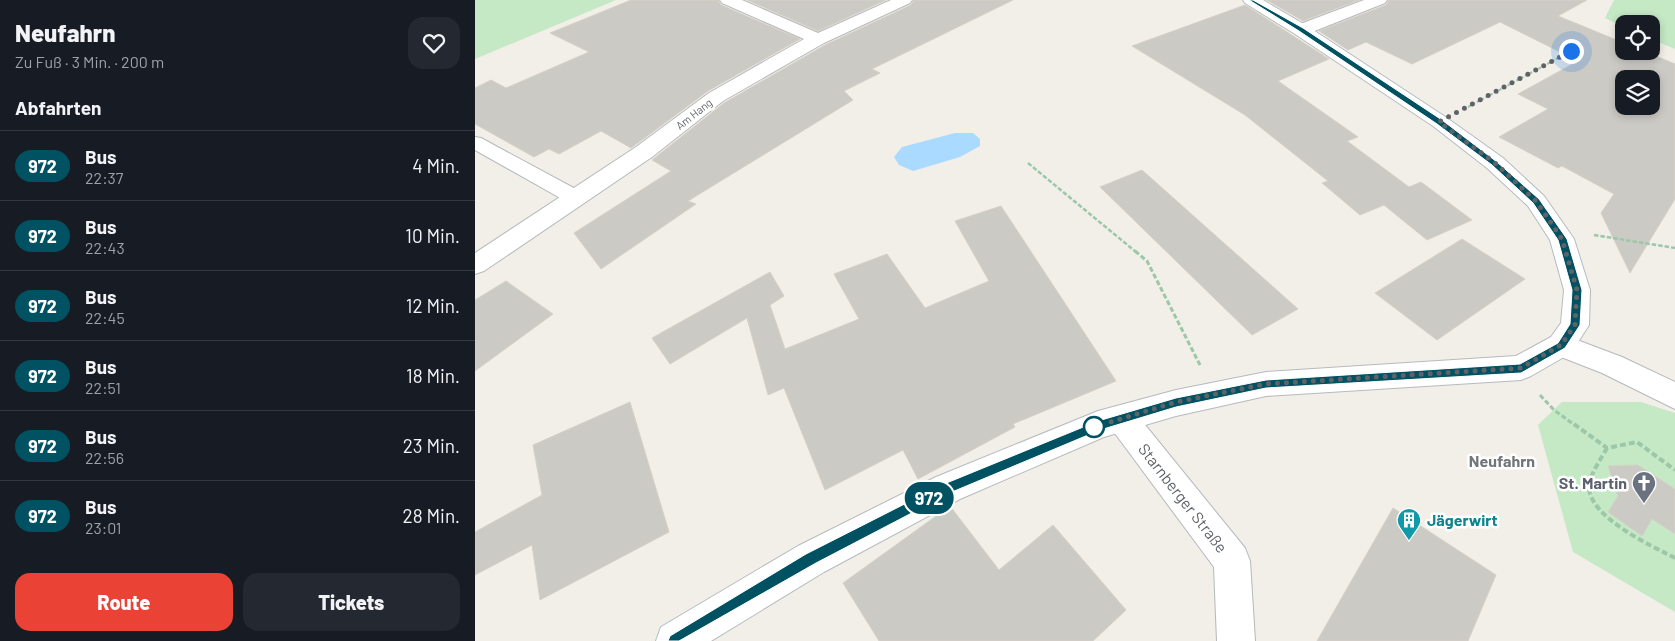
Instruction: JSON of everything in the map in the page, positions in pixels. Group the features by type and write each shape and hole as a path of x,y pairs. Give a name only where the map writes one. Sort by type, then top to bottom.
{"main road":[{"path":"728,0 818,39"},
{"name":"Am Hang","path":"475,265 645,152 716,97 818,39 904,0"},
{"path":"675,641 811,559 948,488 1098,426 1176,402 1266,384 1521,368 1561,345 1575,325 1577,290 1562,239 1536,201 1495,163 1439,122 1301,30 1251,0"},
{"path":"1301,30 1379,0"},
{"path":"1561,345 1612,365 1675,396"},
{"name":"Starnberger Straße","path":"1122,419 1232,561 1236,641"}],"lane":[{"path":"475,142 576,198"}],"path":[{"path":"1439,122 1571,51"},
{"path":"1028,164 1147,261 1215,394"},
{"path":"1555,228 1675,248"},
{"path":"1521,368 1536,391 1554,410 1607,448 1637,442 1675,470"},
{"path":"1607,448 1589,487 1593,503 1618,526 1675,558"}],"green space":[{"path":"475,0 616,0 475,59"},
{"path":"1614,0 1675,0 1675,49 1660,43 1660,15 1615,15 1615,23 1605,18"},
{"path":"1562,402 1641,402 1675,413 1675,612 1573,552 1538,425"}],"water":[{"path":"955,133 973,133 980,139 980,146 960,157 913,171 899,165 894,157 902,147"}],"building":[{"path":"631,0 718,0 721,5 800,39 708,91 631,148 601,131 559,154 549,149 534,157 475,124 475,88 491,80 506,88 589,52 550,33"},
{"path":"747,0 886,0 818,31"},
{"path":"914,0 1013,0 872,69 880,73 844,91 853,100 688,201 696,204 601,269 574,233 671,171 652,160 724,103 825,45 911,5"},
{"path":"1267,0 1359,0 1303,21"},
{"path":"1389,0 1587,0 1558,16 1615,39 1615,60 1660,60 1660,58 1675,64 1675,199 1630,273 1601,213 1614,194 1562,166 1558,168 1499,137 1548,109 1518,94 1578,61 1500,22 1412,64 1366,42 1348,50 1319,31 1386,5"},
{"path":"1245,5 1329,59 1278,81 1358,137 1347,141 1409,187 1421,182 1472,220 1427,240 1384,205 1360,215 1322,183 1328,181 1245,115 1132,46"},
{"path":"1142,170 1298,309 1252,335 1100,187"},
{"path":"1001,206 1116,381 1013,424 1015,427 918,479 903,450 825,490 784,388 768,395 747,318 670,364 652,338 770,272 784,296 770,305 785,349 859,319 834,274 887,254 925,308 989,281 955,221"},
{"path":"1462,239 1525,279 1437,340 1375,293"},
{"path":"506,281 553,314 475,371 475,300"},
{"path":"630,402 669,532 540,600 532,545 475,575 475,532 542,495 533,445"},
{"name":"St. Martin","path":"1638,465 1675,489 1675,534 1652,519 1642,536 1608,512 1618,496 1608,466"},
{"path":"950,506 999,570 1053,525 1126,610 1093,641 879,641 843,583"},
{"name":"Jägerwirt","path":"1393,508 1496,575 1468,641 1317,641"}],"bus line":[{"name":"972","path":"675,641 811,559 948,488 1098,426 1176,402 1266,384 1453,374 1521,368 1561,345 1575,325 1577,290 1562,239 1536,201 1495,163 1439,122 1301,30 1251,0"}],"place":[{"name":"St. Martin","path":"1644,504"},
{"name":"Jägerwirt","path":"1409,541"}],"district":[{"name":"Neufahrn","path":"1502,461"}],"route":[{"path":"1094,427 1176,402 1266,384 1453,374 1521,368 1561,345 1575,325 1577,290 1562,239 1536,201 1495,163 1439,122 1571,51"}]}
